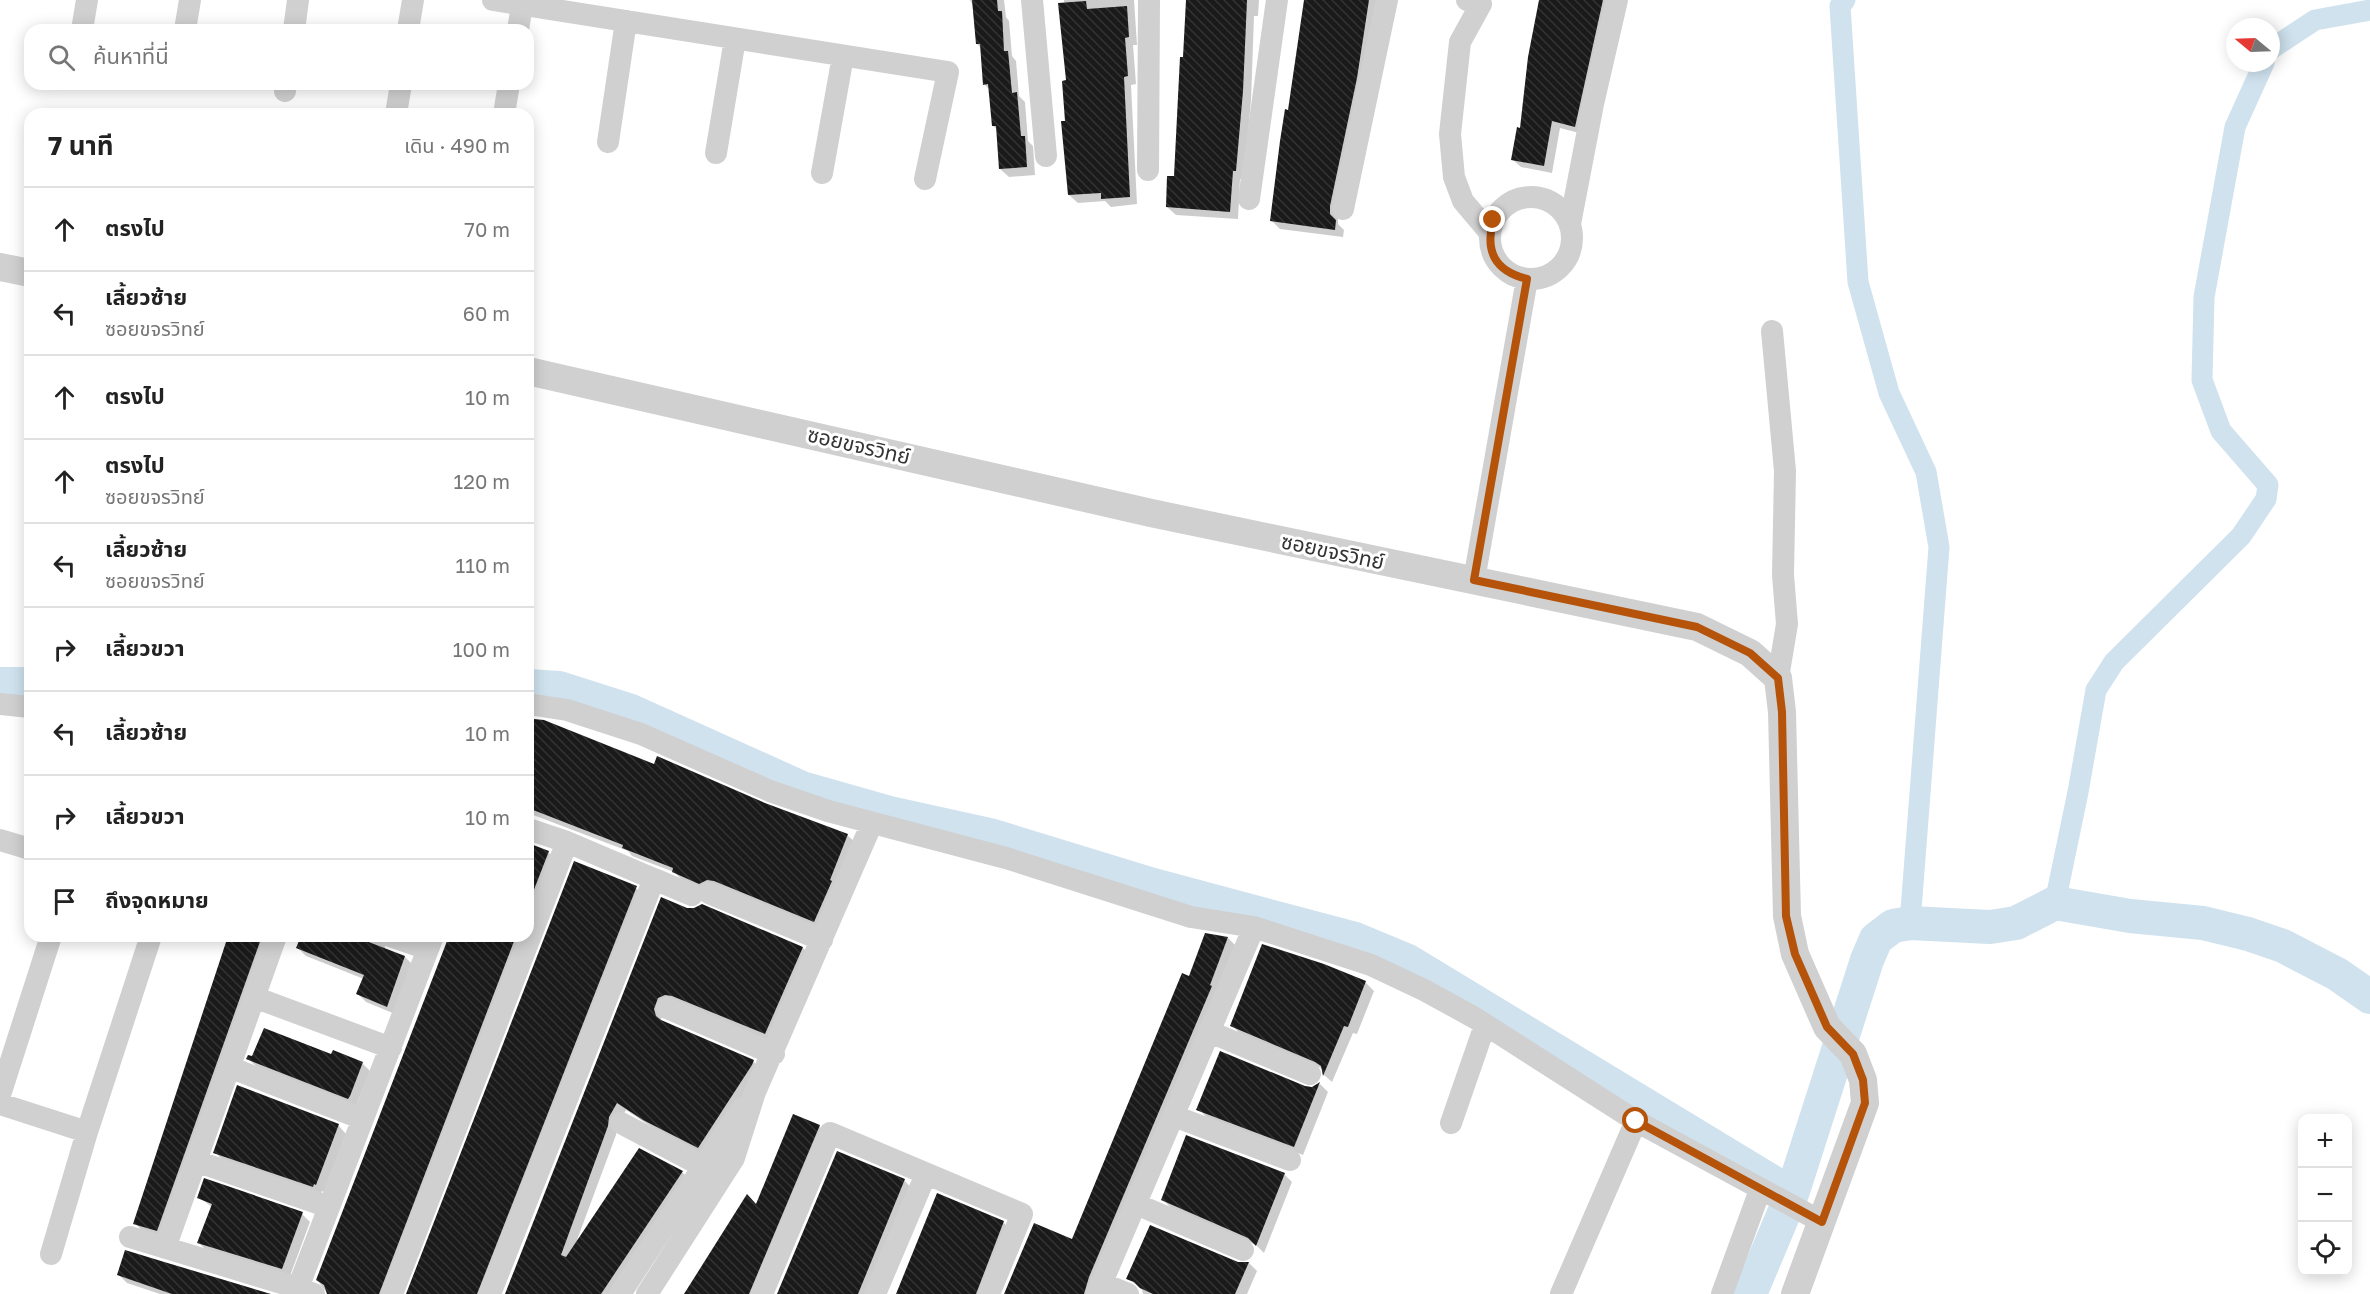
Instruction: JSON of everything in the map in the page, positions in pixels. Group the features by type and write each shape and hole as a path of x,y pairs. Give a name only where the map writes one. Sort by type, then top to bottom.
{"street":[{"path":"83,24 87,0"},
{"path":"186,24 190,0"},
{"path":"295,24 298,0"},
{"path":"409,24 413,0"},
{"path":"493,0 948,72 925,179"},
{"path":"1032,0 1046,156"},
{"path":"1148,170 1149,0"},
{"path":"1249,199 1276,0"},
{"path":"1343,209 1387,0"},
{"path":"1570,224 1563,211 1552,202 1540,197 1526,196 1512,201 1501,209 1493,220 1490,246 1494,258 1503,269 1514,276 1527,279 1540,278 1552,274 1563,264 1570,252 1572,238 1570,224 1593,104 1617,0"},
{"path":"1477,1 1460,42 1450,134 1454,177 1463,201 1490,233"},
{"path":"519,24 522,5"},
{"path":"608,142 626,21"},
{"path":"716,153 735,39"},
{"path":"822,173 843,56"},
{"path":"397,108 399,90"},
{"path":"505,108 508,90"},
{"path":"0,267 24,272"},
{"path":"1474,580 1527,279"},
{"path":"1772,331 1785,471 1783,575 1787,624 1778,678 1782,712 1786,916 1795,954 1827,1027 1853,1054 1863,1080 1865,1103 1814,1218 1795,1294"},
{"name":"ซอยขจรวิทย์","path":"534,372 1151,513 1697,627 1750,653 1778,678"},
{"path":"0,704 24,706"},
{"path":"534,705 567,710 641,734 770,791 828,811 1006,858 1191,917 1254,927 1371,965 1424,990 1485,1024 1636,1121 1814,1218"},
{"path":"647,1294 734,1158 755,1092 774,1054 872,823"},
{"path":"534,831 567,842 654,879 822,940"},
{"path":"0,840 24,847"},
{"path":"534,927 567,842"},
{"path":"490,1294 654,879"},
{"path":"1128,1294 1099,1288 1254,927"},
{"path":"0,1095 49,942"},
{"path":"51,1254 87,1132 149,942"},
{"path":"165,1248 274,942"},
{"path":"392,1294 528,942"},
{"path":"130,1237 306,1291 329,1207 431,943"},
{"path":"254,997 390,1048"},
{"path":"667,1008 774,1054"},
{"path":"1451,1123 1485,1024"},
{"path":"1210,1032 1310,1074"},
{"path":"229,1067 363,1119"},
{"path":"620,1294 725,1133 755,1092"},
{"path":"0,1104 87,1132"},
{"path":"1174,1116 1290,1160"},
{"path":"1561,1294 1636,1121"},
{"path":"621,1123 704,1167"},
{"path":"762,1294 830,1133 1022,1214 989,1294"},
{"path":"196,1161 329,1207"},
{"path":"875,1294 926,1174"},
{"path":"1722,1294 1760,1190"},
{"path":"1136,1204 1243,1250"}],"building":[{"path":"972,0 997,0 998,11 1002,11 1004,51 1008,51 1012,93 1017,92 1021,136 1025,136 1027,167 999,169 996,126 992,126 988,84 983,85 980,44 976,44"},
{"path":"1186,0 1247,0 1243,91 1230,212 1166,207 1167,176 1174,176 1180,57 1183,57"},
{"path":"1304,0 1369,0 1357,78 1330,206 1330,214 1336,220 1335,230 1270,221 1280,141 1285,109 1288,110"},
{"path":"1539,0 1603,0 1575,127 1552,121 1544,166 1511,160 1517,127 1520,128 1528,57"},
{"path":"1086,1 1087,9 1127,6 1129,37 1125,38 1128,76 1124,77 1130,197 1101,199 1101,193 1068,195 1061,121 1065,121 1062,81 1066,80 1058,3"},
{"path":"534,719 544,720 654,764 657,756 765,803 848,834 830,880 832,881 814,922 714,881 707,880 699,884 672,872 673,868 622,848 623,845 534,810"},
{"path":"534,845 549,851 534,890"},
{"path":"574,861 637,886 477,1294 406,1294"},
{"path":"661,897 687,908 694,908 702,904 803,947 765,1034 672,996 665,995 658,998 654,1009 656,1016 661,1020 754,1060 752,1065 698,1148 643,1120 617,1103 609,1117 608,1126 561,1255 566,1257 639,1148 683,1171 601,1294 505,1294"},
{"path":"1205,933 1228,937 1210,985 1212,986 1089,1277 1084,1294 1004,1294 1034,1223 1072,1239 1182,973 1189,976"},
{"path":"226,942 260,942 157,1231 133,1224"},
{"path":"298,942 369,942 405,956 387,1007 356,994 364,975 296,948"},
{"path":"447,942 514,942 379,1294 327,1294 324,1285 316,1280"},
{"path":"1262,944 1324,964 1366,981 1348,1027 1344,1026 1323,1076 1321,1066 1315,1062 1230,1026"},
{"path":"264,1028 331,1054 333,1050 363,1062 348,1099 246,1059 248,1055 252,1056"},
{"path":"1220,1051 1305,1086 1312,1087 1320,1082 1294,1147 1196,1110"},
{"path":"237,1085 339,1124 316,1185 314,1184 313,1187 213,1153"},
{"path":"793,1114 820,1125 749,1294 684,1294 747,1194 756,1204"},
{"path":"1186,1135 1285,1173 1256,1246 1248,1238 1161,1200"},
{"path":"837,1151 905,1179 858,1294 777,1294"},
{"path":"204,1178 303,1212 282,1269 197,1243 212,1204 197,1198"},
{"path":"937,1193 1004,1221 976,1294 896,1294"},
{"path":"1150,1225 1238,1262 1249,1262 1235,1294 1153,1294 1126,1279"},
{"path":"125,1250 271,1294 172,1294 117,1275"}],"waterway":[{"path":"1845,0 1840,6 1858,282 1889,393 1926,472 1939,547 1910,923"},
{"path":"2280,43 2315,20 2370,10"},
{"path":"2055,903 2096,690 2114,662 2241,536 2266,499 2268,485 2221,431 2202,380 2204,297 2235,127 2260,72"},
{"path":"0,684 24,684"},
{"path":"534,686 559,688 631,711 802,788 890,813 990,835 1153,885 1355,939 1408,961 1792,1194"},
{"path":"1750,1294 1792,1194 1867,960 1876,939 1893,926 1910,923 1990,927 2016,923 2055,903 2130,916 2203,923 2248,934 2283,946 2337,974 2370,997"}],"route":[{"path":"1493,220 1490,246 1494,258 1503,269 1514,276 1527,279 1474,580 1697,627 1750,653 1778,678 1782,712 1786,916 1795,954 1827,1027 1853,1054 1863,1080 1865,1103 1822,1222 1636,1121"}]}
